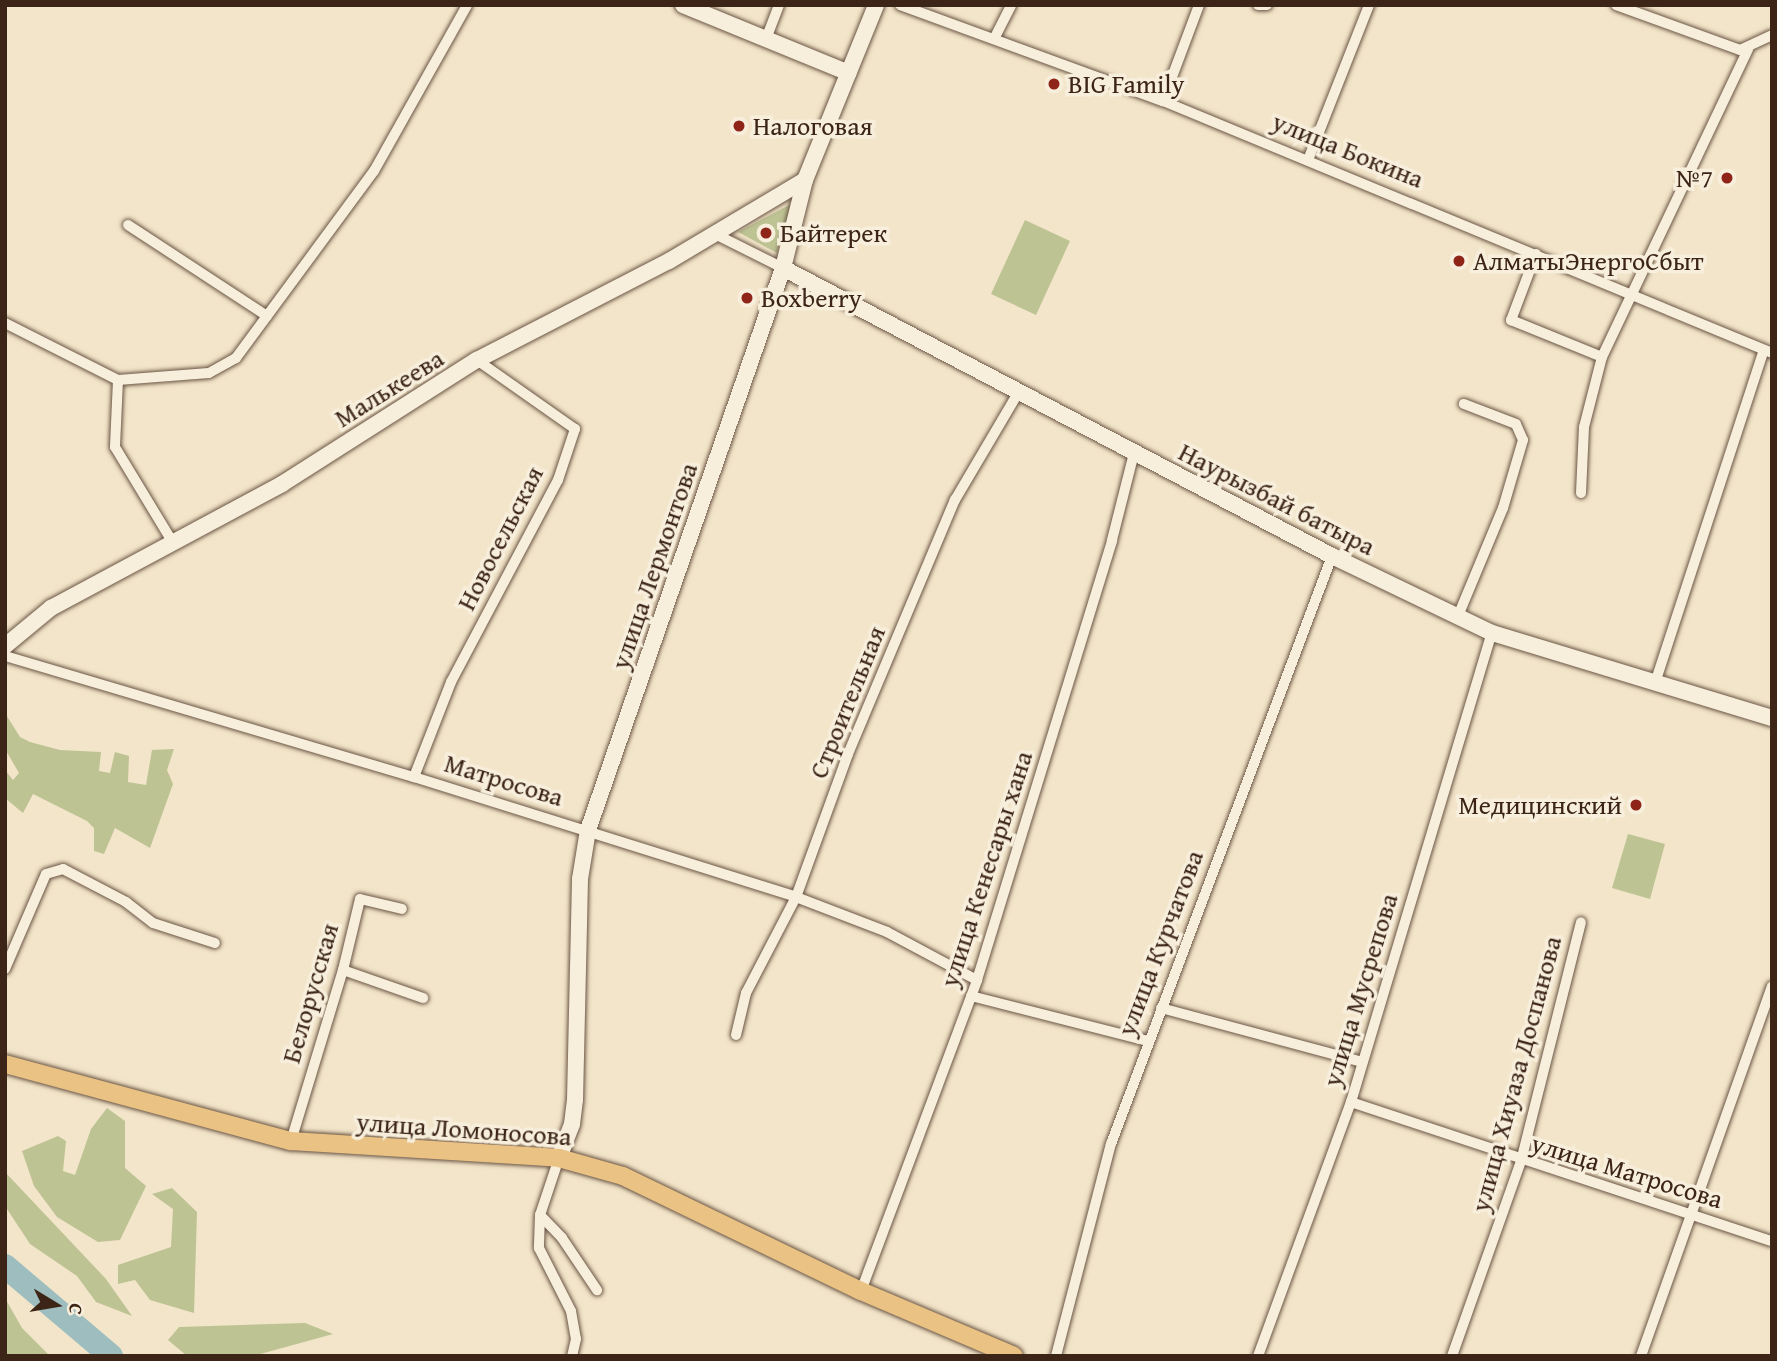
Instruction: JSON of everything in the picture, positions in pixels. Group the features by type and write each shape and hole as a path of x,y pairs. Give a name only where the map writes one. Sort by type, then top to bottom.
{"main road":[{"name":"улица Лермонтова","path":"559,1158 572,1124 575,1100 580,879 588,831 783,268 805,180 876,5"},
{"path":"686,6 849,73"},
{"name":"Малькеева","path":"5,646 51,608 282,484 477,360 715,234 805,180"},
{"name":"Наурызбай батыра","path":"783,268 1133,453 1492,633 1772,718"},
{"name":"улица Ломоносова","path":"5,1064 291,1141 559,1158 623,1175 862,1291 1014,1356"}],"street":[{"path":"5,323 118,380 209,373 236,358 374,171 465,10 454,5"},
{"path":"766,39 779,5"},
{"name":"улица Бокина","path":"900,5 1163,102 1768,352"},
{"path":"994,39 1011,5"},
{"path":"1163,102 1199,5"},
{"path":"1258,5 1267,5"},
{"path":"1308,160 1369,5"},
{"path":"1616,5 1722,45 1748,49"},
{"path":"1581,493 1584,427 1602,358 1630,293 1748,49 1772,35"},
{"path":"128,225 267,316"},
{"path":"715,234 783,268"},
{"path":"1536,254 1511,320 1602,358"},
{"path":"1655,683 1768,352"},
{"name":"Новосельская","path":"414,777 450,682 558,480 575,429 477,360"},
{"path":"118,380 115,447 172,541"},
{"name":"Строительная","path":"736,1035 746,993 796,897 848,754 955,500 1018,393"},
{"path":"1458,616 1503,508 1523,440 1516,424 1464,404"},
{"name":"улица Кенесары хана","path":"862,1291 977,980 1112,541 1133,453"},
{"name":"улица Курчатова","path":"1056,1356 1111,1144 1147,1041 1332,555"},
{"name":"улица Мусрепова","path":"1258,1356 1351,1101 1492,633"},
{"name":"Матросова","path":"5,656 414,777 796,897 887,932 977,980"},
{"path":"5,969 46,874 63,869 126,902 153,923 215,943"},
{"name":"Белорусская","path":"291,1141 343,970 360,899 402,909"},
{"name":"улица Хиуаза Доспанова","path":"1452,1356 1521,1161 1581,922"},
{"path":"343,970 423,998"},
{"path":"1641,1356 1772,987"},
{"path":"971,996 1147,1041"},
{"path":"1161,1008 1362,1062"},
{"name":"улица Матросова","path":"1351,1101 1521,1161 1692,1213 1772,1241"},
{"path":"559,1158 540,1215 539,1248 571,1311 576,1339 572,1356"},
{"path":"540,1215 562,1238 597,1290"}],"green space":[{"path":"791,204 777,253 738,232"},
{"path":"1025,220 1070,241 1036,315 991,294"},
{"path":"5,713 20,737 30,742 60,750 101,752 99,771 110,773 115,752 129,756 128,782 146,785 152,750 174,749 167,770 173,784 150,848 115,828 104,854 94,851 94,828 87,821 33,794 23,813 5,798 5,770 13,780 19,773 5,749"},
{"path":"1628,834 1665,844 1650,899 1612,888"},
{"path":"107,1108 125,1121 125,1168 146,1186 120,1240 98,1242 57,1217 34,1186 22,1151 58,1136 66,1141 63,1171 75,1175 91,1129"},
{"path":"5,1172 106,1279 132,1316 96,1302 77,1276 30,1244 5,1206"},
{"path":"172,1188 197,1212 194,1313 150,1300 135,1280 118,1284 118,1265 171,1247 173,1209 152,1194"},
{"path":"5,1298 22,1328 50,1356 5,1356"},
{"path":"305,1323 333,1334 253,1356 187,1356 168,1340 179,1327"}],"waterway":[{"path":"5,1266 111,1356"}],"place":[{"name":"BIG Family","path":"1054,84"},
{"name":"Налоговая","path":"739,126"},
{"name":"№7","path":"1727,178"},
{"name":"Байтерек","path":"766,233"},
{"name":"АлматыЭнергоСбыт","path":"1459,261"},
{"name":"Boxberry","path":"747,298"},
{"name":"Медицинский","path":"1636,805"}]}
